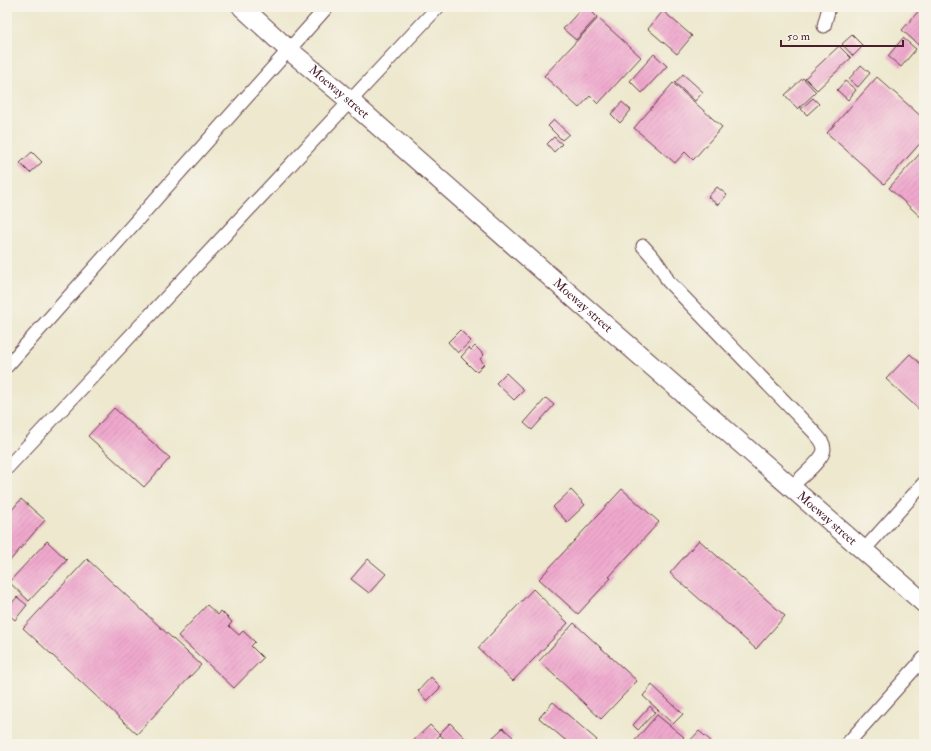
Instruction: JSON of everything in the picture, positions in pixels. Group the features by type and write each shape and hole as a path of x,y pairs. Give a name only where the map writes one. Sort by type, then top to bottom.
{"street":[{"name":"Moeway street","path":"242,7 289,50 350,101 924,603"},
{"path":"7,366 327,7"},
{"path":"7,468 438,7"},
{"path":"824,26 829,7"},
{"path":"643,246 657,261 668,281 823,442 824,449 821,457 791,487"},
{"path":"863,551 924,483"},
{"path":"847,744 924,658"}],"building":[{"path":"583,7 587,7 597,17 576,40 563,29"},
{"path":"922,7 924,7 924,50 902,30"},
{"path":"663,11 692,36 677,54 648,29"},
{"path":"598,18 641,57 598,104 590,96 579,108 544,76"},
{"path":"852,35 863,46 853,56 842,44"},
{"path":"903,38 916,49 901,67 888,56"},
{"path":"839,46 851,58 817,90 805,78"},
{"path":"654,54 667,66 642,93 630,81"},
{"path":"861,65 870,73 858,87 849,79"},
{"path":"683,74 703,92 695,101 675,83"},
{"path":"877,77 924,119 924,139 884,184 827,133"},
{"path":"803,78 816,92 798,109 785,95"},
{"path":"845,81 856,90 848,100 837,90"},
{"path":"673,83 722,127 693,160 685,152 675,163 634,128"},
{"path":"813,98 819,104 807,115 801,109"},
{"path":"622,102 631,110 620,123 611,114"},
{"path":"554,120 569,134 562,140 548,126"},
{"path":"554,137 562,144 554,152 547,144"},
{"path":"924,149 924,220 889,188"},
{"path":"32,152 42,162 30,173 20,163"},
{"path":"717,187 727,195 718,205 708,197"},
{"path":"460,330 471,341 458,353 448,342"},
{"path":"475,346 484,355 480,359 484,364 476,372 461,357 469,348 471,350"},
{"path":"910,354 924,367 924,414 886,379"},
{"path":"506,373 524,390 514,400 496,383"},
{"path":"546,398 554,405 532,430 524,423"},
{"path":"114,408 170,458 144,487 88,436"},
{"path":"622,489 659,522 578,614 539,579"},
{"path":"571,490 585,505 567,522 553,507"},
{"path":"21,499 45,520 7,564 7,516"},
{"path":"699,540 785,616 756,649 670,573"},
{"path":"47,541 67,560 29,601 9,582"},
{"path":"87,559 201,665 137,734 23,628"},
{"path":"368,559 386,574 369,593 351,579"},
{"path":"533,589 568,623 513,681 478,648"},
{"path":"17,597 27,605 15,620 7,613 7,609"},
{"path":"207,605 218,615 221,611 232,622 229,626 239,635 243,631 255,642 251,646 263,658 234,688 178,636"},
{"path":"574,623 637,681 601,719 539,661"},
{"path":"431,677 441,687 427,701 418,691"},
{"path":"652,685 683,714 673,724 643,696"},
{"path":"553,702 597,740 594,744 570,744 539,718"},
{"path":"650,706 655,712 638,730 633,725"},
{"path":"657,715 684,737 678,744 632,744"},
{"path":"450,723 467,740 463,744 450,744 439,734"},
{"path":"430,725 440,735 431,744 410,744"},
{"path":"503,728 513,737 506,744 494,744 490,740"},
{"path":"699,731 711,741 708,744 687,744"}]}
